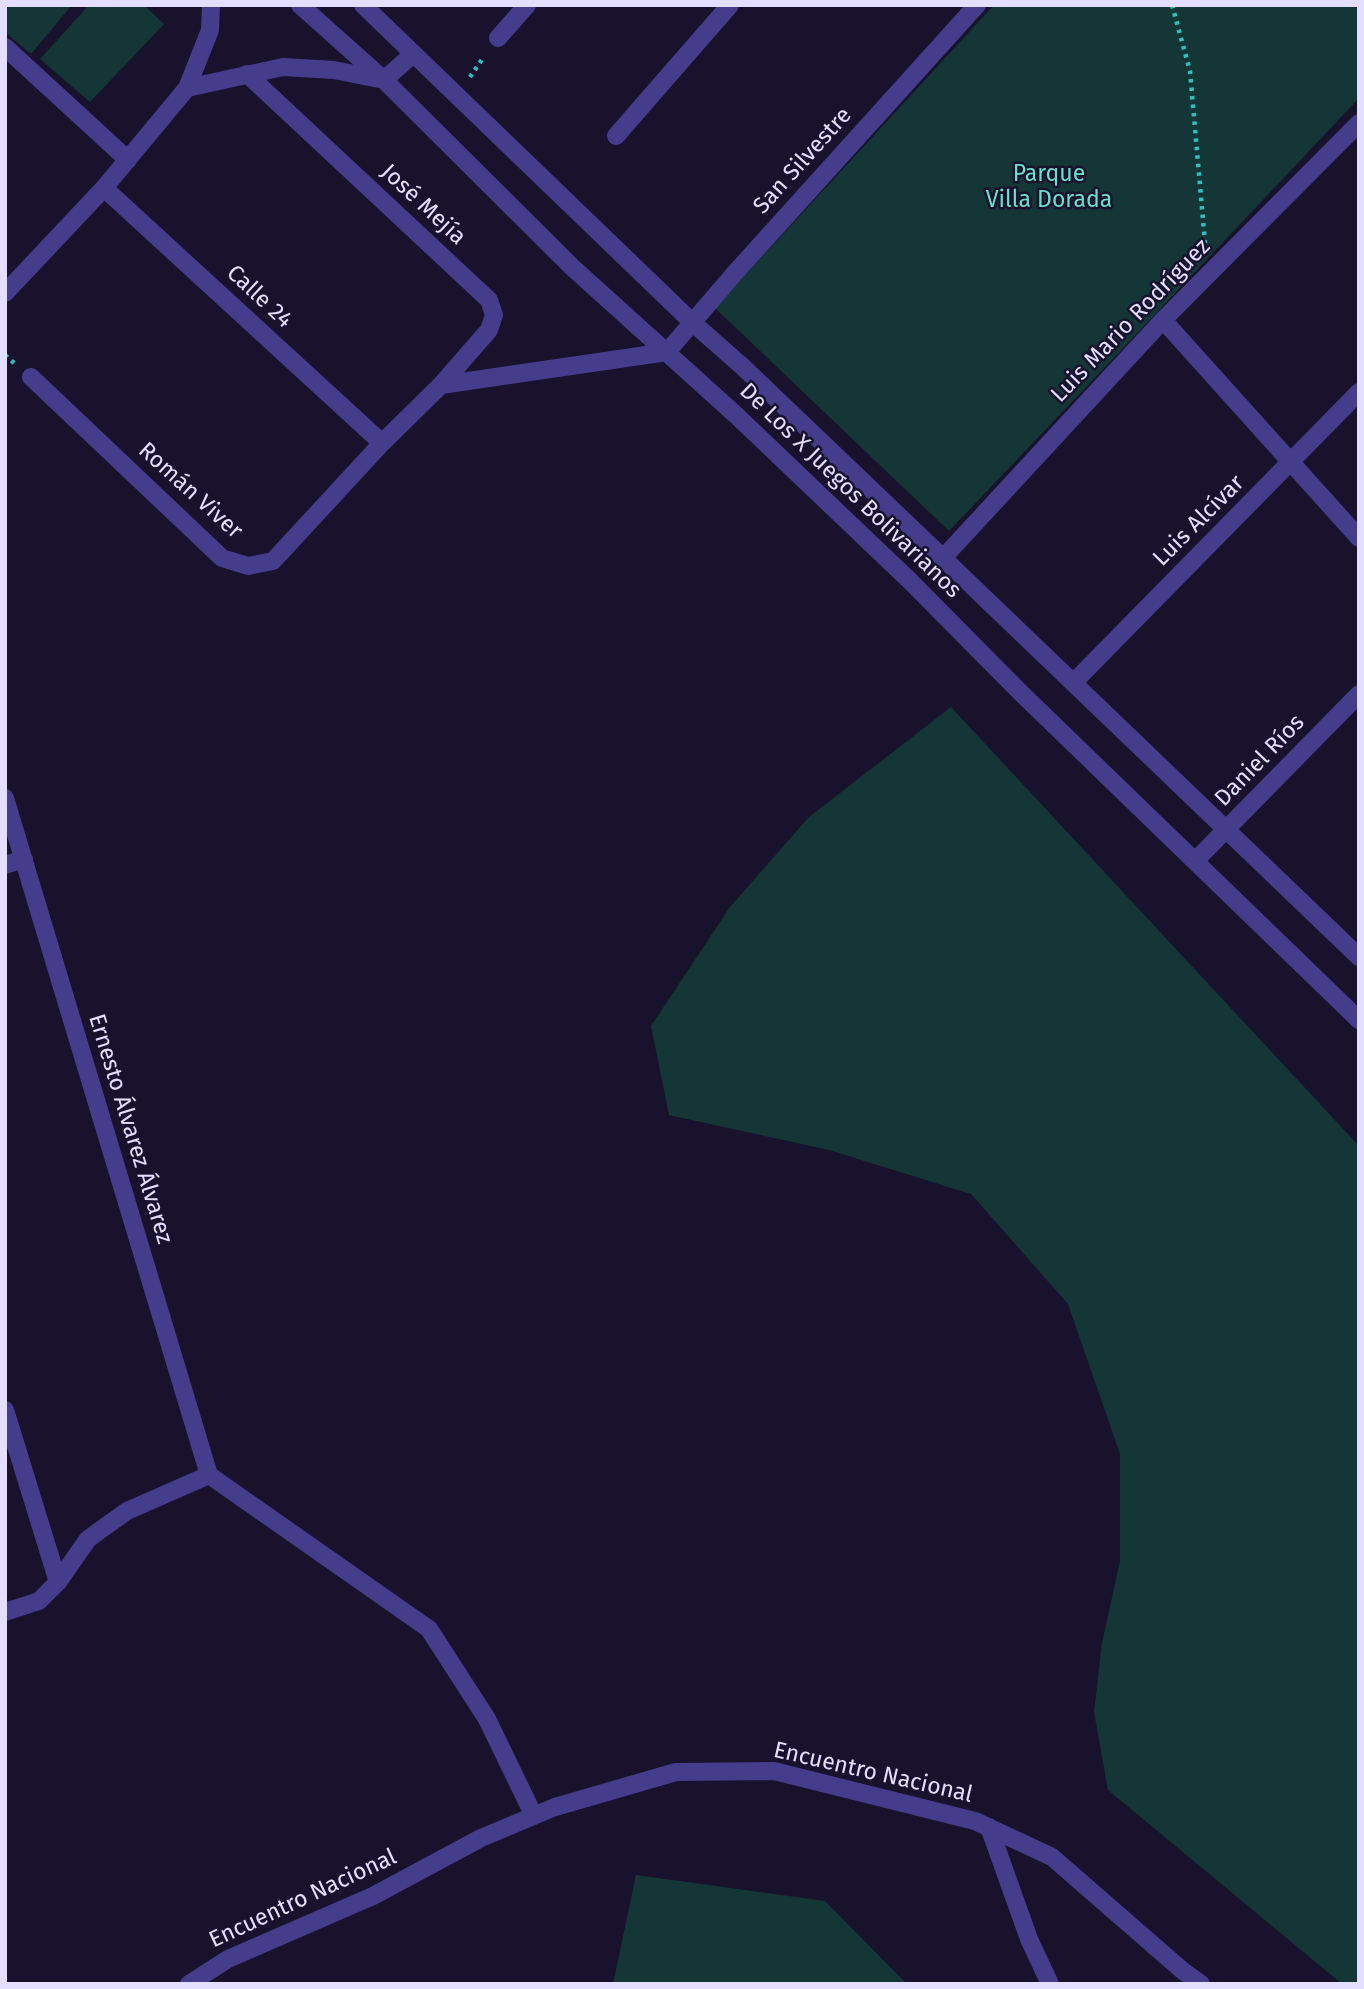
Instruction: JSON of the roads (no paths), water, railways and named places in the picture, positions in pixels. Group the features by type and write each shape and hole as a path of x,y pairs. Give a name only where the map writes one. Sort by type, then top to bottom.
{"street":[{"path":"5,293 104,188 187,88 210,30 211,5"},
{"name":"De Los X Juegos Bolivarianos","path":"300,5 384,80 572,267 737,416 898,570 1021,693 1359,1020"},
{"name":"De Los X Juegos Bolivarianos","path":"363,5 1359,957"},
{"path":"498,38 527,5"},
{"path":"616,136 730,5"},
{"name":"San Silvestre","path":"667,352 977,5"},
{"path":"5,47 128,160"},
{"path":"187,88 283,67 334,70 384,80 413,54"},
{"name":"José Mejía","path":"247,74 489,300 494,315 489,330 441,385"},
{"name":"Luis Mario Rodríguez","path":"943,558 1163,320 1359,123"},
{"name":"Calle 24","path":"104,188 382,443"},
{"path":"1163,320 1359,538"},
{"path":"441,385 667,352"},
{"name":"Román Viver","path":"31,377 222,558 248,566 273,561 382,443 441,385"},
{"name":"Luis Alcívar","path":"1073,683 1359,392"},
{"name":"Daniel Ríos","path":"1196,860 1359,694"},
{"name":"Ernesto Álvarez Álvarez","path":"5,798 209,1475"},
{"path":"5,865 24,859"},
{"path":"5,1410 58,1582"},
{"path":"5,1612 40,1601 58,1582 88,1539 127,1511 209,1475 429,1629 487,1719 534,1816"},
{"name":"Encuentro Nacional","path":"189,1984 228,1959 373,1896 481,1838 555,1807 677,1772 774,1771 975,1821 1052,1857 1201,1984"},
{"path":"989,1827 1030,1939 1050,1984"}],"park label":[{"name":"Parque Villa Dorada","path":"1049,188"}]}
